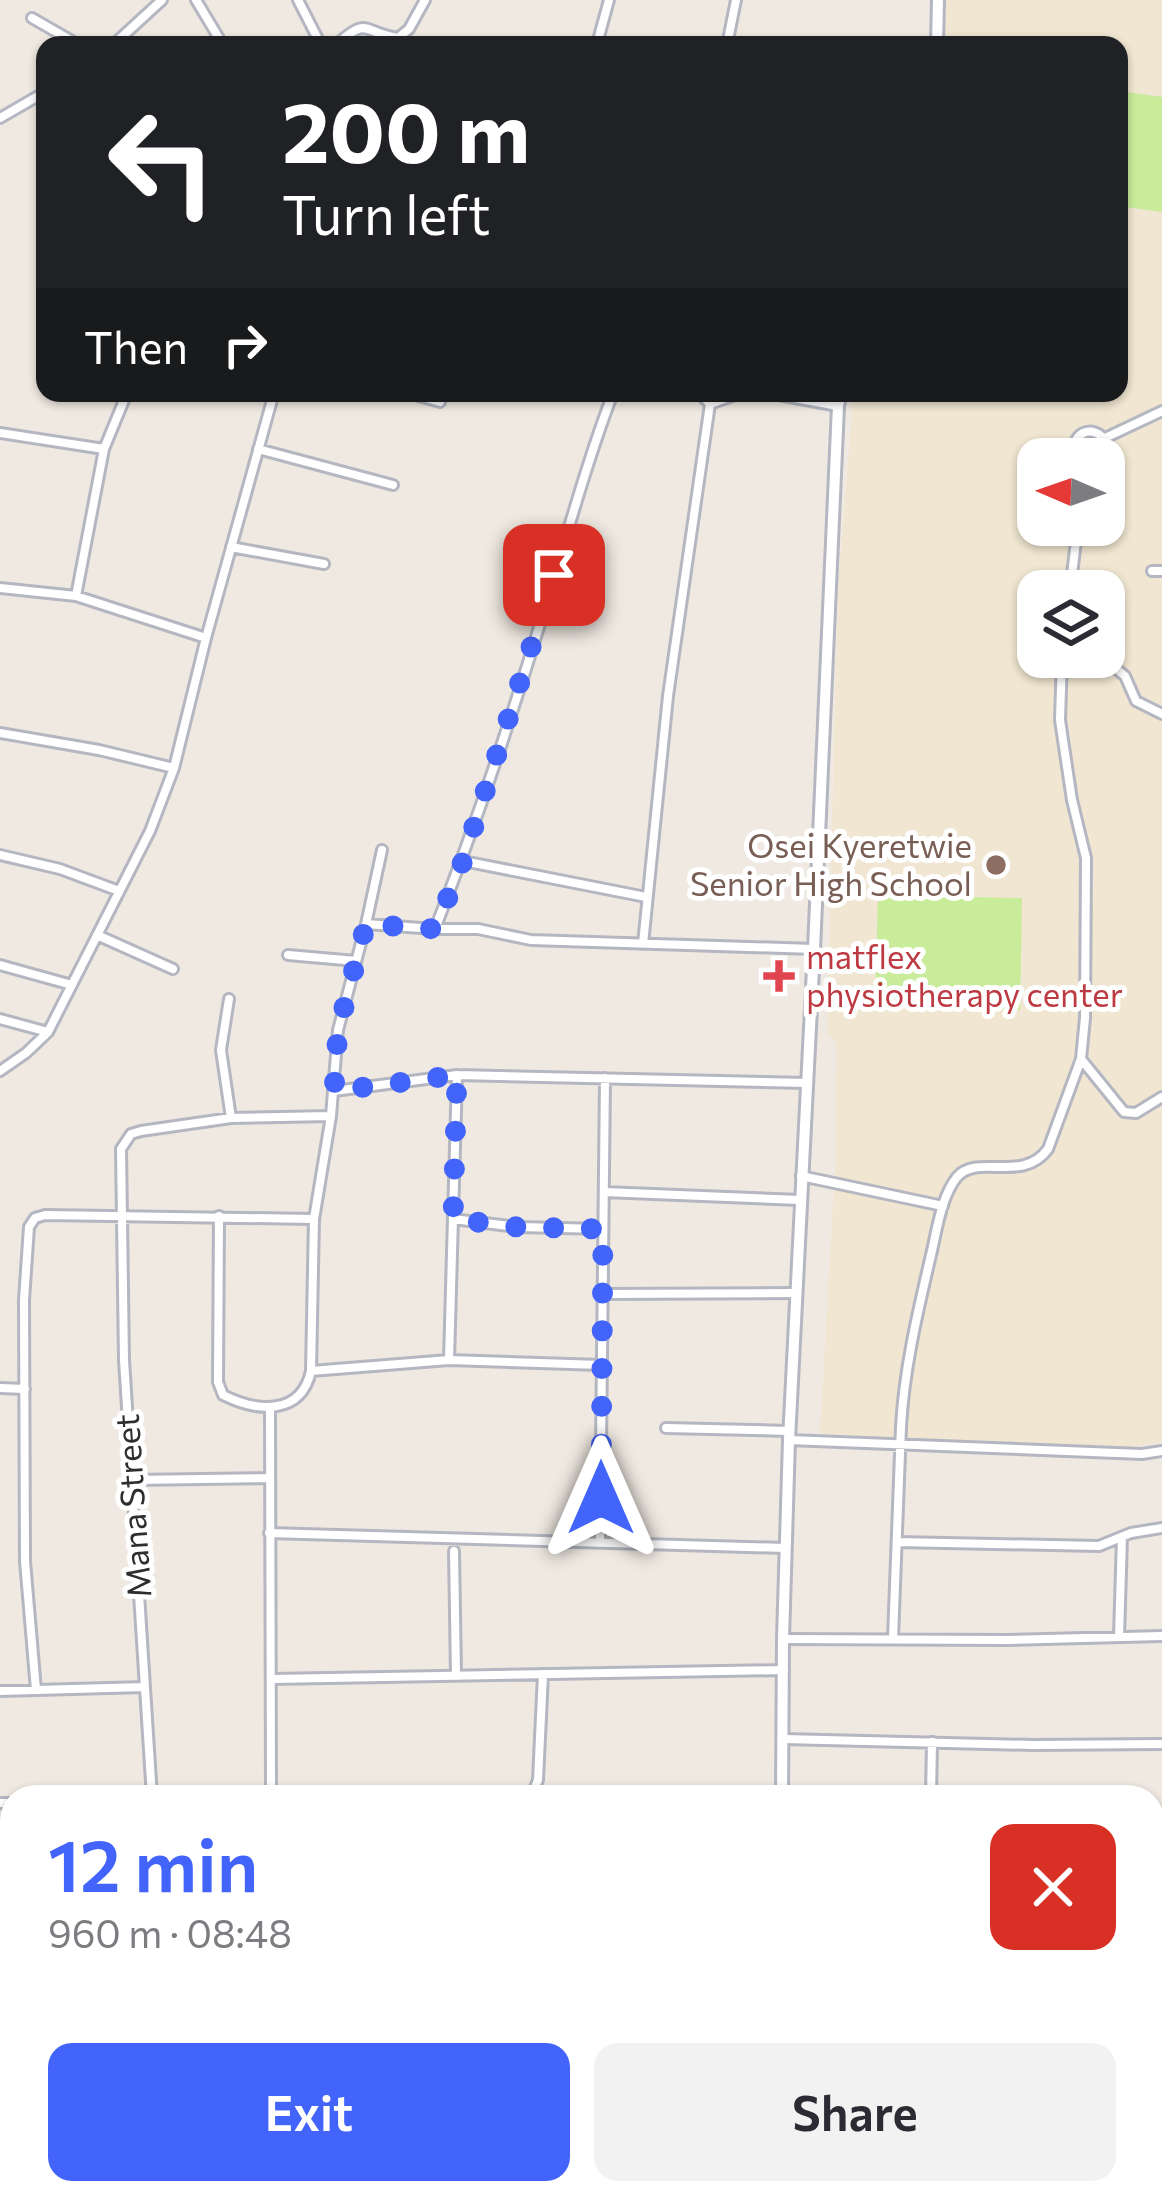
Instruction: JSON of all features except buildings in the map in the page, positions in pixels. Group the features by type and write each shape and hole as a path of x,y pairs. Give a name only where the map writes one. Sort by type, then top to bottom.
{"street":[{"path":"122,36 162,0"},
{"path":"196,0 218,36"},
{"path":"298,0 316,36"},
{"path":"400,36 425,0"},
{"path":"601,36 609,0"},
{"path":"729,36 736,0"},
{"path":"937,36 938,0"},
{"path":"32,18 63,36"},
{"path":"346,36 364,26 385,36"},
{"path":"0,118 36,97"},
{"path":"76,596 104,449 123,402"},
{"path":"0,1071 47,1032 150,830 174,768 271,402"},
{"path":"435,929 463,861 610,402"},
{"path":"644,944 668,697 710,404 716,402"},
{"path":"782,1785 790,1436 839,402"},
{"path":"1077,438 1092,430 1105,438 1162,410"},
{"path":"0,434 104,449"},
{"path":"258,449 393,485"},
{"path":"231,547 324,564"},
{"path":"0,588 76,596 206,638"},
{"path":"1125,676 1136,701 1162,714"},
{"path":"893,1638 901,1427 915,1327 943,1205 965,1170 1029,1166 1040,1160 1081,1059 1086,858 1060,720 1061,678"},
{"path":"0,734 174,768"},
{"path":"219,1216 218,1382 223,1395 239,1403 271,1407 294,1402 307,1387 310,1371 314,1219 331,1116 338,1030 382,850"},
{"path":"0,855 60,869 118,891"},
{"path":"463,861 646,897"},
{"path":"366,924 478,929 531,940 814,949"},
{"path":"98,935 173,969"},
{"path":"288,956 356,961"},
{"path":"0,965 72,986"},
{"path":"229,999 221,1050 231,1118 331,1116"},
{"path":"0,1019 47,1032"},
{"path":"1081,1059 1124,1112 1136,1113 1162,1096"},
{"path":"334,1091 457,1075 807,1083"},
{"path":"449,1360 457,1075"},
{"path":"600,1543 605,1078"},
{"name":"Mana Street","path":"151,1785 124,1360 121,1149 131,1134 231,1118"},
{"path":"801,1176 943,1205"},
{"path":"604,1192 800,1200"},
{"path":"37,1690 25,1561 24,1300 29,1226 35,1217 45,1215 314,1219"},
{"path":"453,1219 517,1227 603,1229"},
{"path":"603,1294 796,1293"},
{"path":"310,1371 449,1360 601,1365"},
{"path":"0,1388 26,1388"},
{"path":"267,1785 271,1407"},
{"path":"666,1428 902,1446 1162,1451"},
{"path":"131,1480 270,1478"},
{"path":"897,1542 1099,1546 1131,1533 1162,1528"},
{"path":"269,1533 787,1548"},
{"path":"1119,1636 1122,1538"},
{"path":"454,1550 456,1676"},
{"path":"783,1639 1162,1636"},
{"path":"272,1679 784,1670"},
{"path":"536,1785 543,1674"},
{"path":"0,1690 145,1687"},
{"path":"783,1739 1162,1744"},
{"path":"931,1785 932,1742"}],"shaded area":[{"name":"Osei Kyeretwie Senior High School","path":"945,0 1162,0 1162,1442 1131,1447 820,1434 836,1152 837,1042 827,1034 838,588 853,402 1128,402 1128,36 944,36"}],"green space":[{"path":"1128,92 1162,97 1162,212 1128,207"},
{"path":"878,895 1022,898 1020,1010 875,1007"}],"place":[{"name":"Osei Kyeretwie Senior High School","path":"996,865"},
{"name":"matflex physiotherapy center","path":"779,976"}],"route":[{"path":"554,575 463,861 435,929 366,924 338,1030 334,1091 457,1075 453,1219 517,1227 603,1229 601,1498"}]}
